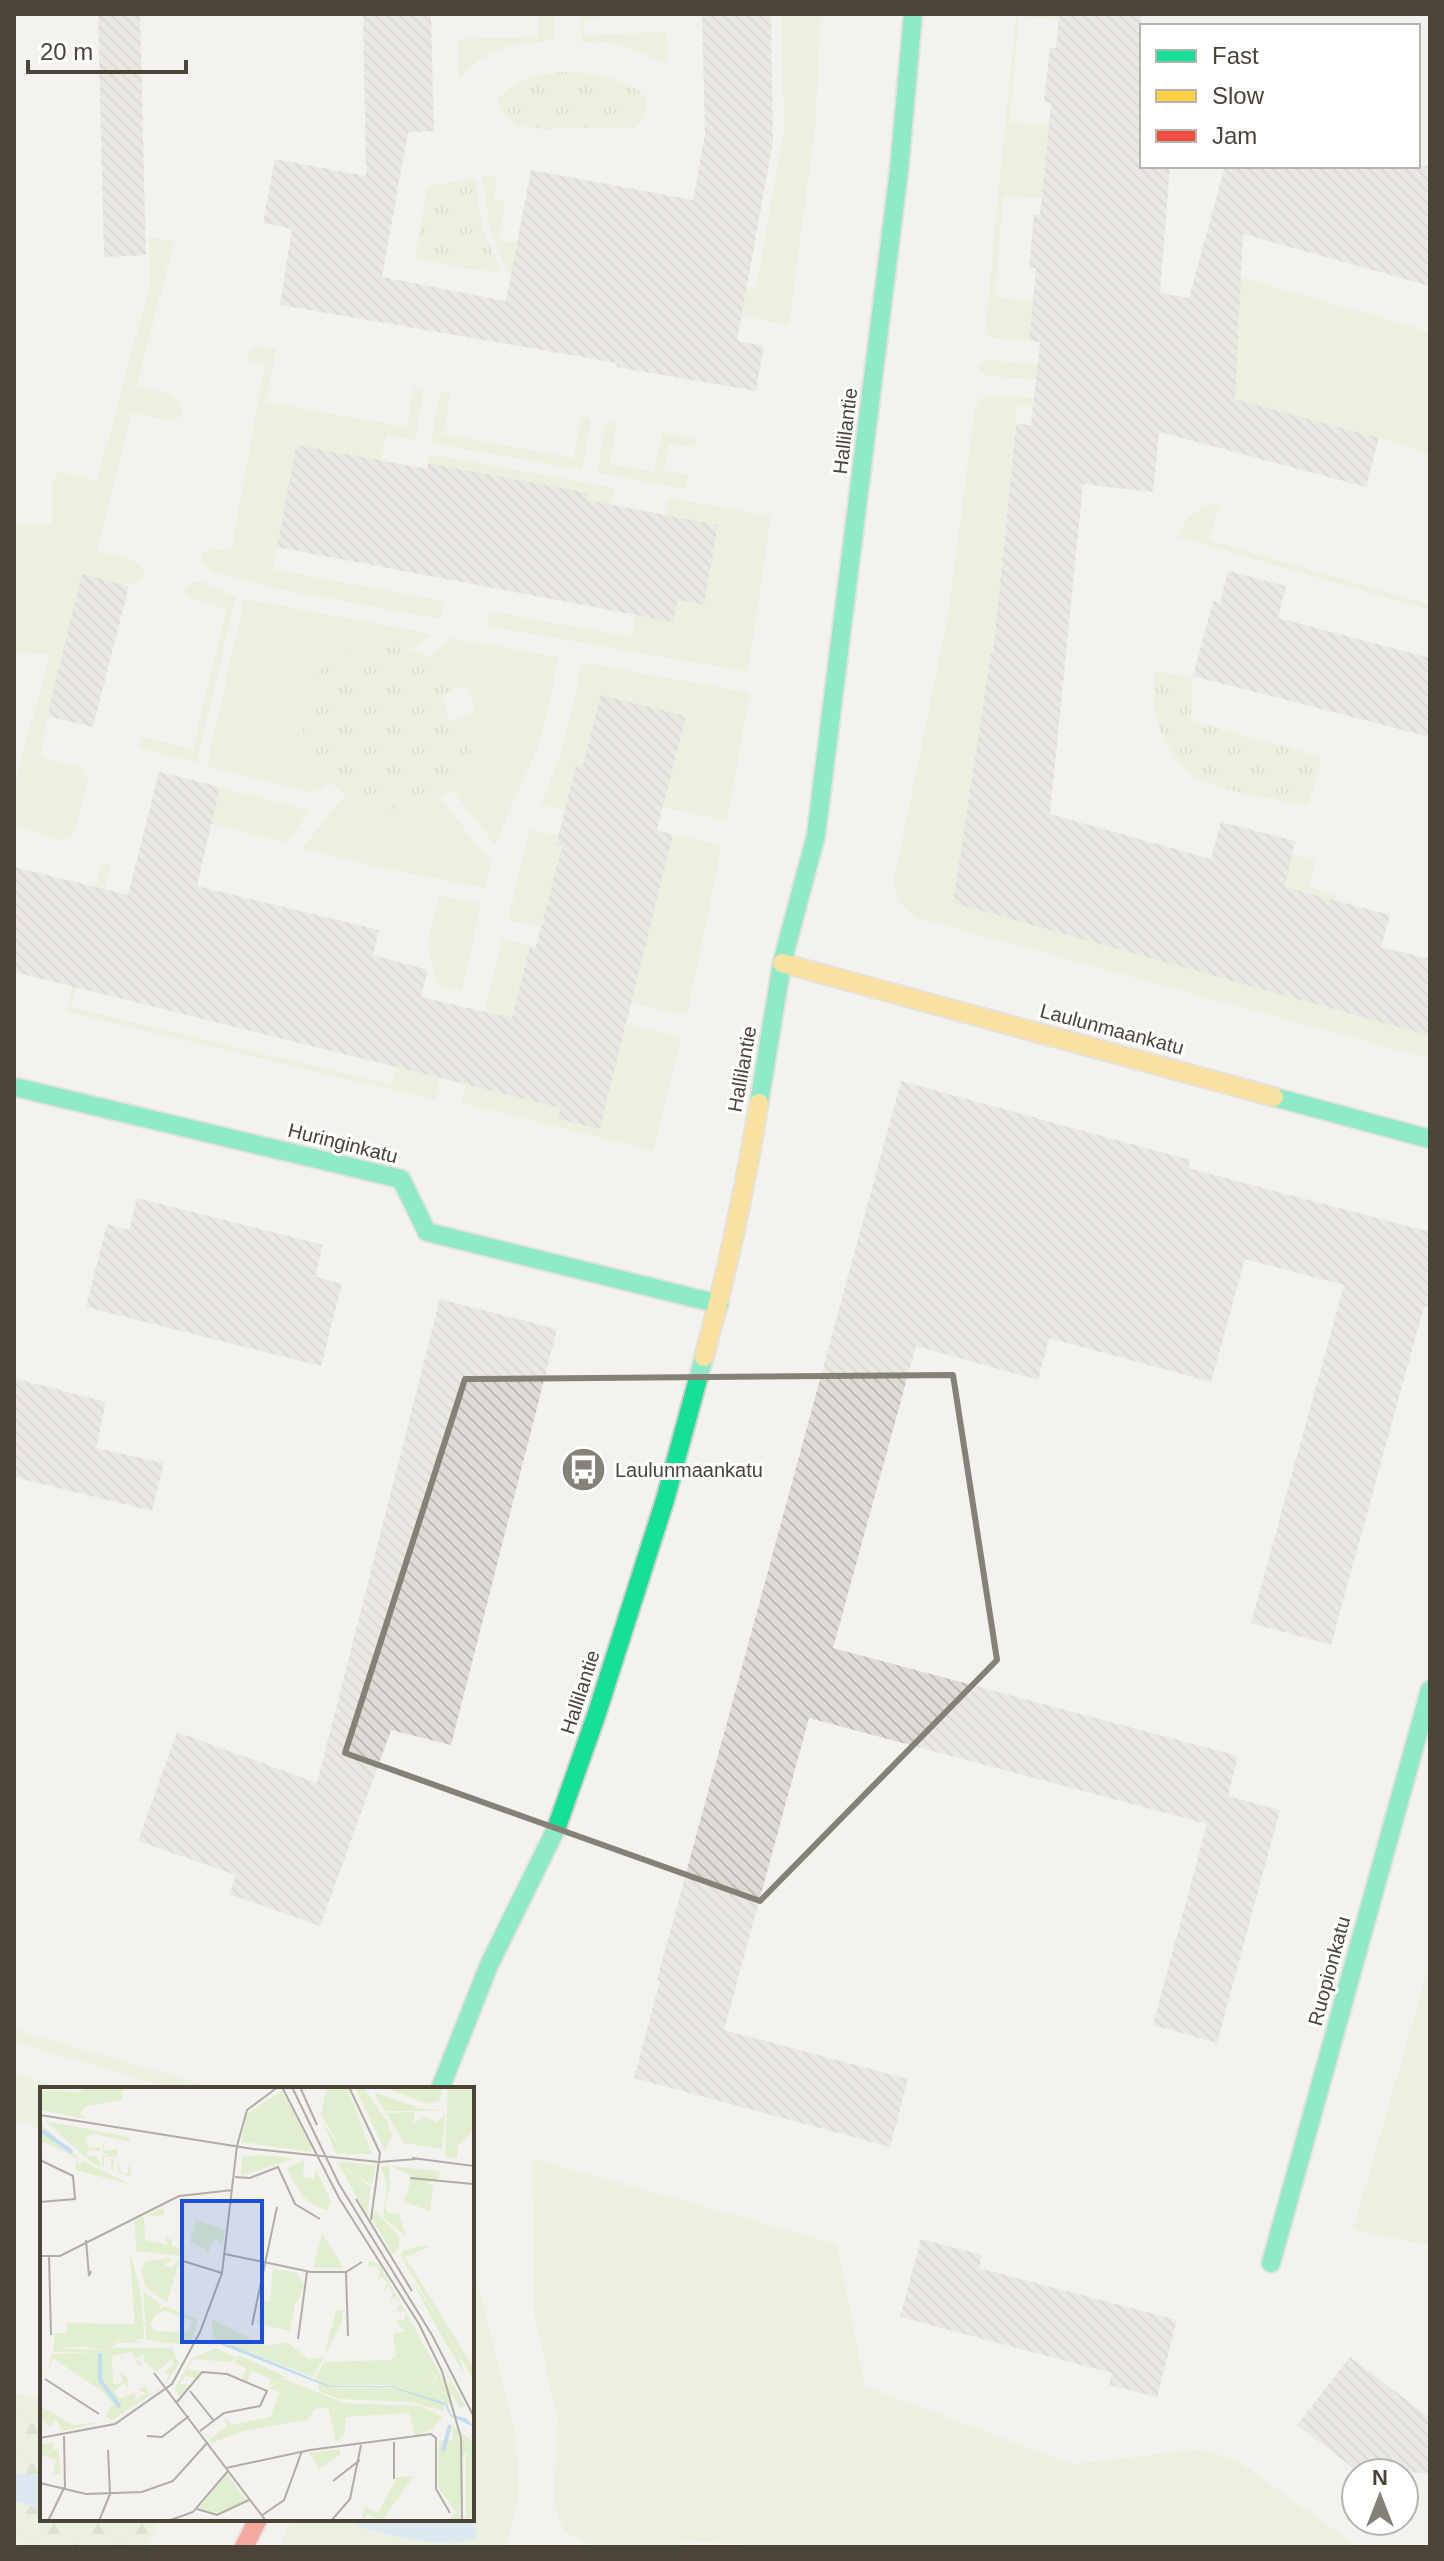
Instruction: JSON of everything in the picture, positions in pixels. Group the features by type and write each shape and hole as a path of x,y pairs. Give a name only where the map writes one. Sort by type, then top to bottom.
{"main road":[{"name":"Hallilantie","path":"441,2087 489,1965 556,1829 596,1716 665,1500 719,1304 748,1170 782,963 816,835 899,170 913,14"},
{"name":"Laulunmaankatu","path":"782,963 1430,1139"},
{"name":"Huringinkatu","path":"19,1088 401,1179 427,1232 719,1304"},
{"name":"Ruopionkatu","path":"1271,2263 1430,1690"},
{"path":"244,2547 257,2521"}],"highlighted area":[{"path":"953,1375 997,1660 760,1901 345,1753 465,1379"}],"green space":[{"path":"539,14 554,14 554,40 513,46 491,53 459,80 459,39 538,37"},
{"path":"580,14 598,14 598,19 583,20 584,35 667,32 668,66 615,44 581,43"},
{"path":"781,14 821,14 815,129 789,325 508,273 490,230 482,177 497,175 494,200 505,201 499,240 756,288 784,129"},
{"path":"1016,14 1059,14 1059,19 1019,17 1010,122 1049,125 1046,150 1066,153 1042,198 1003,197 995,297 1033,302 1029,341 991,338 985,331"},
{"path":"575,71 631,86 642,93 647,102 646,114 635,127 545,129 516,126 500,110 498,99 523,80 543,74"},
{"path":"476,178 482,228 502,274 414,259 428,186"},
{"path":"149,237 174,241 137,387 172,395 183,411 179,418 170,421 131,413 97,551 131,560 145,574 139,580 124,584 82,575 47,716 41,757 82,768 88,779 74,834 62,840 14,827 14,786 50,654 14,653 14,524 52,524 52,481 59,471 97,481 150,284"},
{"path":"1215,270 1430,332 1430,455 1379,438 1210,393 988,376 979,370 980,363 989,360 1144,373 1199,360 1237,362 1240,301"},
{"path":"256,347 276,349 266,402 406,427 414,387 424,388 415,440 387,435 381,461 296,445 273,569 444,601 441,619 267,587 212,571 202,563 201,555 208,548 231,551 265,365 249,361 247,357"},
{"path":"440,391 450,393 444,434 574,458 581,417 591,418 582,470 431,443"},
{"path":"988,395 1159,406 1171,416 1017,406 994,642 953,903 1257,987 1292,854 1315,860 1309,887 1336,895 1303,1001 1430,1036 1430,1059 917,918 900,902 894,880 948,616 975,407 980,399"},
{"path":"606,421 616,424 610,464 654,472 662,432 697,438 695,447 669,444 664,470 689,475 686,489 597,473"},
{"path":"430,454 614,488 611,505 587,500 588,493 428,463"},
{"path":"669,498 771,516 748,672 487,626 490,611 631,637 636,615 673,622 678,600 704,605 718,526 666,515"},
{"path":"1207,505 1220,505 1209,540 1430,605 1430,610 1178,537 1189,518"},
{"path":"193,582 203,582 236,597 197,763 141,749 140,745 142,739 148,738 193,749 226,609 188,597 184,593 186,587"},
{"path":"244,599 432,634 414,649 393,647 319,775 329,783 317,791 304,791 207,766"},
{"path":"451,638 558,657 539,742 496,846 452,790 468,767 472,728 469,715 475,712 467,687 460,688 454,675 430,656"},
{"path":"393,647 424,654 448,670 460,688 442,695 450,721 469,715 472,745 465,770 452,789 433,802 410,808 384,808 359,801 313,769 304,745 306,701 313,681 321,671 330,663 354,653"},
{"path":"581,662 750,693 727,821 663,807 686,716 601,695 582,768 576,766 565,810 541,805 566,735"},
{"path":"1155,672 1193,676 1191,720 1322,757 1308,806 1229,789 1190,773 1171,750 1157,722 1153,699"},
{"path":"220,787 307,809 309,813 285,843 211,824"},
{"path":"345,795 392,809 417,807 440,798 492,864 485,888 377,867 302,848"},
{"path":"530,830 559,835 556,845 562,846 541,927 508,920"},
{"path":"673,835 722,845 687,1015 631,1003"},
{"path":"102,863 111,865 86,968 81,967 71,1007 392,1085 397,1067 440,1078 435,1100 66,1012"},
{"path":"440,895 481,904 462,992 437,985 427,944"},
{"path":"503,939 530,945 510,1024 561,1108 559,1119 600,1129 627,1024 681,1037 653,1151 461,1103"},
{"path":"1430,1962 1430,2246 1353,2229"},
{"path":"14,2029 212,2087 167,2087 14,2042"},
{"path":"14,2073 59,2087 40,2087 40,2128 14,2120"},
{"path":"532,2158 837,2244 865,2386 1072,2464 1200,2449 1237,2460 1358,2547 780,2547 688,2541 675,2547 592,2547 563,2530 554,2505 557,2419 535,2317"},
{"path":"474,2265 515,2430 519,2494 507,2547 279,2547 291,2521 473,2522"},
{"path":"14,2393 40,2399 40,2476 14,2472"},
{"path":"14,2501 40,2508 40,2521 160,2521 148,2547 14,2547"}],"water":[{"path":"14,2472 40,2476 40,2508 14,2501"},
{"path":"348,2521 470,2521 476,2529 476,2536 451,2543 411,2540"}],"building":[{"path":"140,14 146,255 104,257 98,15"},
{"path":"363,14 431,14 434,131 408,132 382,277 506,301 531,170 693,200 705,134 702,14 771,14 773,141 737,341 764,346 756,391 616,367 617,363 280,305 292,229 263,223 275,159 366,176"},
{"path":"1059,14 1142,14 1140,168 1170,168 1160,293 1189,298 1224,168 1430,166 1430,286 1243,234 1235,399 1379,438 1366,487 1159,432 1153,492 1083,484 1050,814 1211,859 1221,822 1295,841 1285,887 1390,915 1381,947 1430,959 1430,1036 953,903 993,653 1016,424 1031,425 1040,342 1029,341 1036,268 1029,268 1034,215 1040,215 1051,103 1044,102 1050,47 1056,48"},
{"path":"296,445 427,469 428,463 588,493 587,500 718,525 704,605 678,600 673,622 277,547"},
{"path":"1228,571 1286,586 1278,618 1430,658 1430,737 1193,676 1213,601 1220,603"},
{"path":"82,574 129,586 93,727 47,716"},
{"path":"601,695 686,716 657,830 673,835 600,1129 558,1119 561,1108 14,972 14,867 128,895 159,772 220,787 197,886 379,930 373,955 428,970 421,997 512,1018 530,945 536,947 562,846 556,845 576,766 582,768"},
{"path":"901,1081 1190,1160 1188,1168 1430,1232 1430,1308 1424,1306 1331,1645 1251,1623 1344,1285 1245,1259 1211,1382 1049,1338 1038,1380 916,1346 833,1648 1238,1756 1228,1796 1280,1810 1217,2043 1153,2025 1207,1824 809,1718 724,2030 908,2079 890,2147 634,2078 660,1981 657,1980"},
{"path":"137,1198 323,1245 315,1276 342,1284 321,1366 86,1307 107,1224 129,1230"},
{"path":"440,1299 557,1329 451,1745 391,1730 320,1926 229,1894 236,1875 138,1841 177,1732 317,1783"},
{"path":"14,1378 106,1402 96,1448 164,1463 152,1511 14,1477"},
{"path":"921,2239 982,2255 979,2268 1177,2320 1157,2397 1109,2385 1112,2373 900,2317"},
{"path":"1350,2357 1430,2418 1430,2473 1420,2473 1420,2457 1340,2458 1297,2425"}],"traffic: fast":[{"path":"759,1103 782,963 816,835 899,170 913,14"},
{"path":"19,1088 401,1179 427,1232 719,1304"},
{"path":"1274,1097 1430,1139"},
{"path":"441,2087 489,1965 556,1829 596,1716 665,1500 704,1357"},
{"path":"1271,2263 1430,1690"}],"traffic: slow":[{"path":"782,963 1274,1097"},
{"path":"704,1357 735,1230 759,1103"}],"traffic: jam":[{"path":"244,2547 257,2521"}],"place":[{"name":"Laulunmaankatu","path":"584,1470"}]}
